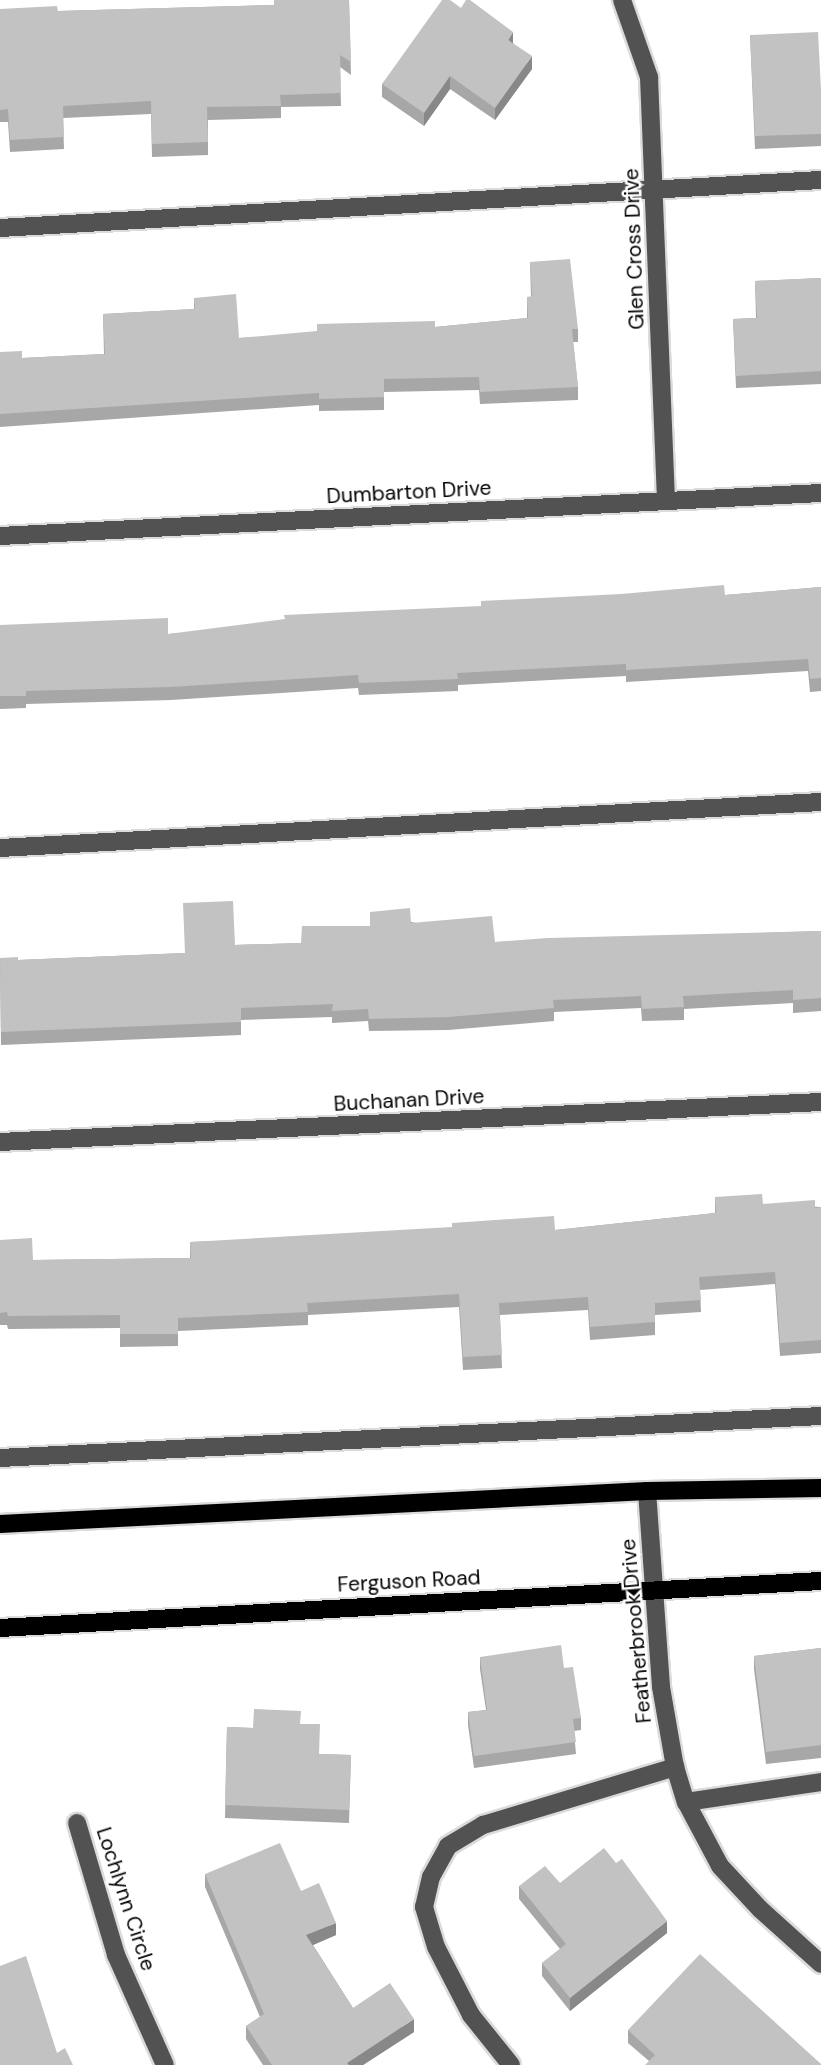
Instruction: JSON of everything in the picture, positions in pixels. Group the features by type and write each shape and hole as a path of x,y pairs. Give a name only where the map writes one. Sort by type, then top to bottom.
{"main road":[{"path":"0,1524 647,1491 821,1488"},
{"name":"Ferguson Road","path":"0,1628 821,1581"}],"street":[{"name":"Glen Cross Drive","path":"622,0 649,78 666,501"},
{"path":"0,228 821,180"},
{"name":"Dumbarton Drive","path":"0,536 821,493"},
{"path":"0,848 821,802"},
{"name":"Buchanan Drive","path":"0,1142 821,1102"},
{"path":"0,1458 821,1416"},
{"name":"Featherbrook Drive","path":"647,1491 661,1687 676,1767 686,1802 720,1866 760,1909 821,1964"},
{"path":"512,2065 471,2015 436,1947 424,1907 436,1867 448,1846 483,1825 676,1767"},
{"path":"686,1802 821,1782"},
{"name":"Lochlynn Circle","path":"77,1823 116,1955 165,2065"}],"building":[{"path":"274,0 349,0 351,62 340,55 341,93 280,95 281,106 207,107 208,142 152,144 151,101 63,106 64,137 10,140 8,109 0,110 0,9 57,6 58,11 274,5"},
{"path":"442,0 450,0 461,8 466,0 470,0 513,32 508,40 532,56 495,108 450,76 424,113 382,84"},
{"path":"818,32 821,134 755,136 750,35"},
{"path":"570,259 578,329 572,329 578,387 480,392 479,377 384,379 384,397 319,399 319,393 0,414 0,352 22,351 22,358 105,354 103,314 195,309 194,298 236,294 239,338 317,331 317,324 435,321 435,327 528,318 527,297 532,296 530,262"},
{"path":"821,278 821,371 736,376 733,319 757,318 755,281"},
{"path":"724,585 725,595 821,587 821,678 810,679 808,659 626,670 626,664 457,673 458,679 359,683 358,675 171,687 26,691 26,696 0,696 0,625 168,618 168,634 285,619 284,615 481,606 481,601 621,594"},
{"path":"233,901 235,945 301,943 302,926 370,926 370,912 410,908 411,923 492,916 495,942 548,938 821,931 821,998 793,1000 793,990 683,996 684,1007 642,1009 641,996 553,1000 554,1008 448,1017 369,1019 368,1009 332,1011 333,1004 241,1008 241,1022 1,1032 0,958 18,957 18,960 185,953 183,903"},
{"path":"762,1194 763,1204 815,1200 815,1208 821,1207 821,1340 780,1343 775,1272 699,1277 701,1300 655,1303 655,1322 590,1327 588,1297 499,1303 502,1355 463,1357 459,1294 307,1303 308,1312 178,1318 178,1334 120,1334 120,1315 8,1316 7,1312 0,1313 0,1240 32,1238 33,1260 191,1258 190,1242 452,1227 452,1223 554,1216 555,1230 716,1213 715,1197"},
{"path":"561,1645 564,1668 573,1667 581,1718 573,1719 576,1742 474,1756 468,1712 487,1710 480,1657"},
{"path":"821,1648 821,1745 766,1752 754,1656"},
{"path":"254,1709 301,1711 300,1724 320,1724 319,1754 351,1755 349,1810 225,1805 227,1727 253,1728"},
{"path":"280,1843 301,1891 319,1883 336,1923 306,1935 353,2008 390,1983 414,2019 347,2063 349,2065 272,2065 246,2026 264,2014 205,1874"},
{"path":"604,1848 616,1863 622,1859 667,1921 570,1998 542,1963 566,1944 519,1886 545,1866 560,1883"},
{"path":"700,1954 821,2065 645,2065 655,2055 628,2030"},
{"path":"26,1956 57,2053 65,2048 73,2065 0,2065 0,1966"}]}
